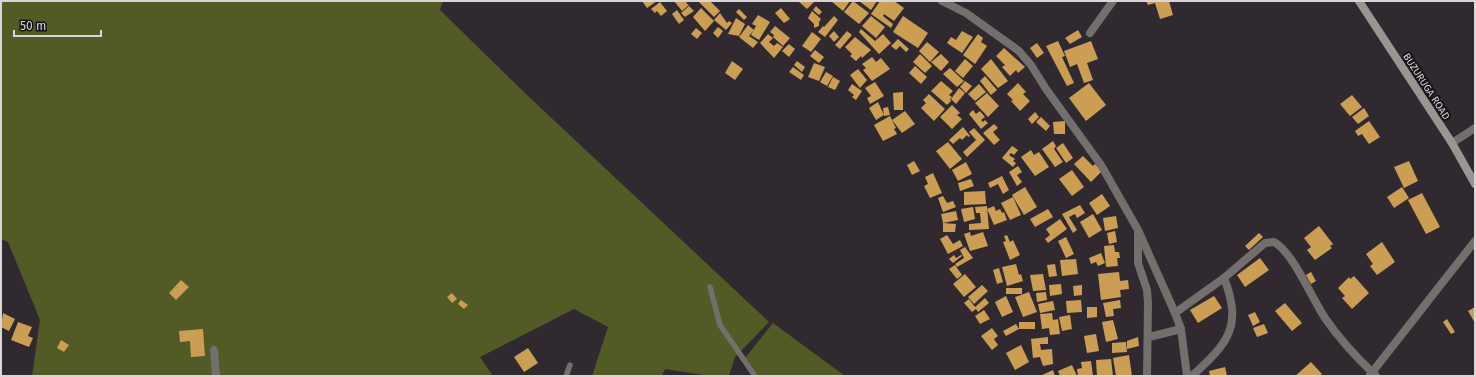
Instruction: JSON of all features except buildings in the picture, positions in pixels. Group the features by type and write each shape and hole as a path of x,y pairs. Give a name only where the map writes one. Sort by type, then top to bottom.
{"main road":[{"name":"BUZURUGA ROAD","path":"1359,1 1452,143 1475,184"}],"street":[{"path":"942,1 966,13 1019,51 1031,65 1046,89 1101,166 1138,230 1175,313 1181,329 1187,376"},
{"path":"958,1 966,13"},
{"path":"1090,33 1113,1"},
{"path":"1452,143 1475,128"},
{"path":"1138,230 1138,263 1147,290 1149,337 1147,376"},
{"path":"1175,313 1224,278 1265,243 1274,242 1280,244 1286,251 1324,317 1342,342 1372,375 1475,241"},
{"path":"1192,376 1210,359 1224,343 1230,333 1233,308 1224,278"},
{"path":"1149,337 1181,329"},
{"path":"214,350 216,376"}],"lane":[{"path":"710,287 720,325 755,376"},
{"path":"566,376 570,365"}],"green space":[{"path":"1,1 443,1 440,10 527,95 769,322 735,357 729,376 710,376 665,369 662,376 592,376 608,327 574,309 480,357 493,376 32,376 40,320 8,242 1,239"},
{"path":"773,323 845,376 758,376 745,358"}]}
